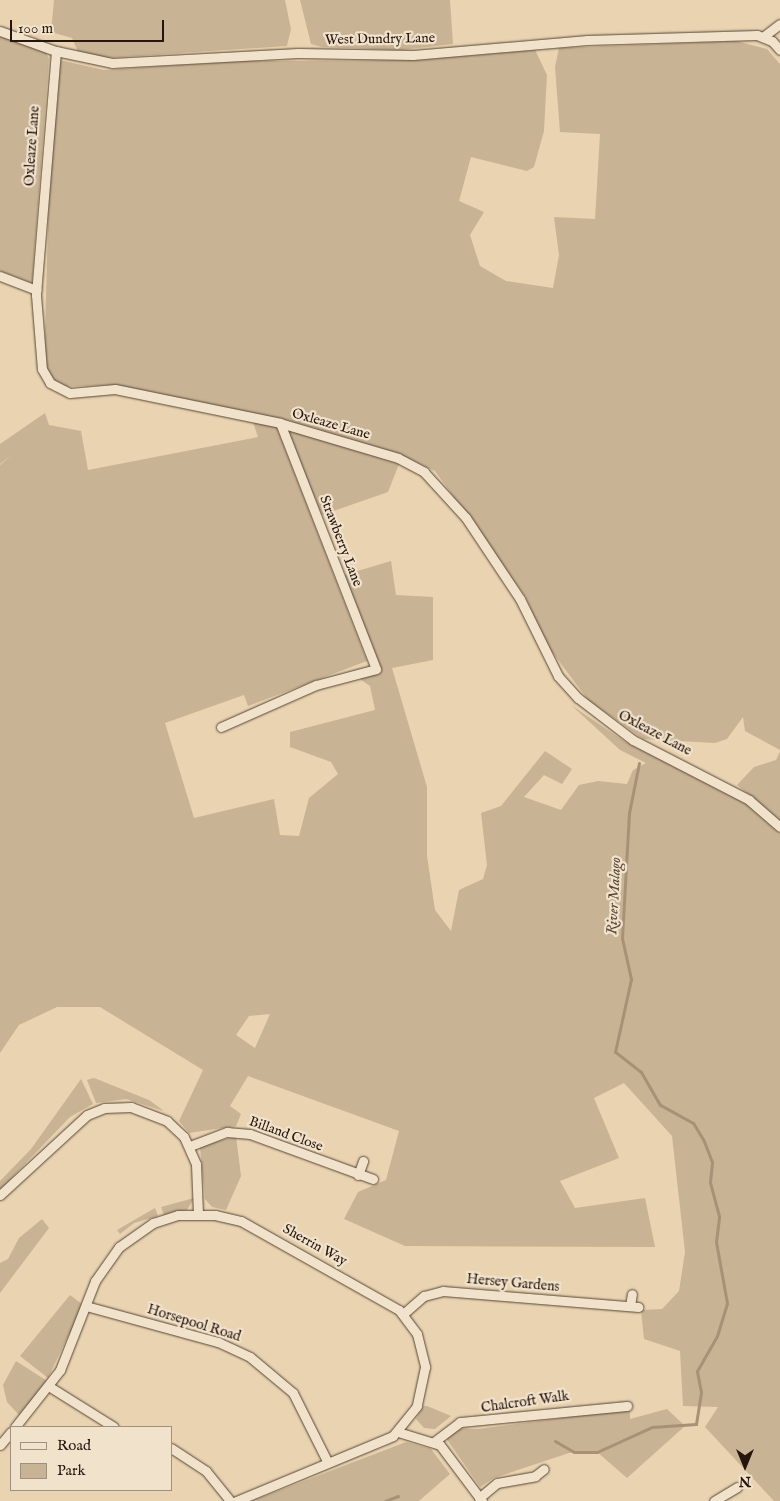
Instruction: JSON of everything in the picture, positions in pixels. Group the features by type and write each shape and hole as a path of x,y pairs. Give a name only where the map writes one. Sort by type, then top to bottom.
{"street":[{"path":"780,24 764,36 780,50"},
{"name":"West Dundry Lane","path":"0,31 56,52 112,64 298,53 413,55 587,40 764,36"},
{"name":"Oxleaze Lane","path":"56,52 36,290 42,369 58,389 70,393 115,389 280,423 398,458 424,472 466,518 520,599 558,676 578,698 633,740 750,800 780,827"},
{"path":"0,276 36,290"},
{"name":"Strawberry Lane","path":"221,727 316,685 376,669 280,423"},
{"path":"0,1195 77,1122 104,1108 147,1110 176,1127 190,1146 196,1164 198,1214"},
{"name":"Billand Close","path":"190,1146 227,1132 250,1134 358,1175 373,1178"},
{"path":"358,1175 363,1161"},
{"name":"Sherrin Way","path":"16,1426 50,1387 75,1340 86,1306 102,1268 119,1247 153,1224 198,1214 241,1221 374,1293 403,1314 421,1344 424,1378 417,1406 398,1432 236,1501"},
{"name":"Hersey Gardens","path":"403,1314 424,1296 442,1291 634,1307 632,1294"},
{"name":"Horsepool Road","path":"86,1306 218,1342 261,1364 293,1393 328,1463"},
{"path":"50,1387 112,1426"},
{"name":"Chalcroft Walk","path":"435,1441 444,1429 460,1422 627,1406"},
{"path":"398,1432 435,1441 480,1499 497,1483 535,1476 544,1468"},
{"path":"0,1445 10,1433"},
{"path":"172,1449 206,1471 230,1501"},
{"path":"714,1501 736,1487"}],"green space":[{"path":"54,0 285,0 291,29 287,46 107,58 79,54 72,38 51,32"},
{"path":"300,0 450,0 453,44 401,50 322,47 311,44"},
{"path":"0,35 46,52 49,59 32,283 0,271"},
{"path":"736,41 767,49 780,64 780,750 745,731 743,717 727,739 715,743 643,739 588,700 547,645 525,596 435,471 396,453 283,419 112,385 60,387 44,369 50,154 59,60 104,70 241,61 418,60 535,50 547,75 544,131 534,167 527,171 471,157 459,201 484,212 470,235 480,266 506,281 553,288 559,255 554,217 595,219 600,134 560,132 555,67 559,48"},
{"path":"45,413 49,425 81,431 88,470 258,437 253,422 276,426 367,661 248,706 244,695 165,723 194,818 274,799 280,835 299,836 309,798 338,774 331,762 290,747 290,732 375,710 370,686 357,677 379,671 376,655 344,575 391,561 396,595 433,597 433,660 392,668 427,787 427,856 435,910 451,931 459,890 483,879 487,865 481,813 501,806 545,751 572,769 562,784 544,775 524,797 561,810 579,785 598,781 627,784 633,770 646,763 620,750 571,705 624,741 746,804 780,834 780,1501 774,1501 705,1427 718,1407 683,1406 680,1351 644,1339 641,1310 662,1309 679,1291 685,1252 672,1136 624,1083 594,1098 619,1158 560,1181 575,1208 645,1198 655,1247 405,1246 344,1219 358,1192 386,1180 399,1131 248,1076 230,1106 241,1114 236,1126 189,1133 179,1121 203,1070 100,1007 57,1007 19,1025 0,1053 0,465 12,455 0,464 0,444","holes":["270,1014 255,1048 236,1035 249,1016"]},
{"path":"286,429 399,464 388,492 322,515"},
{"path":"780,751 780,820 737,785 754,767 776,760"},
{"path":"94,1078 149,1100 164,1111 126,1099 96,1103 87,1080"},
{"path":"81,1079 93,1104 70,1117 0,1190 0,1181 31,1149"},
{"path":"236,1136 241,1176 226,1210 212,1207 205,1199 200,1147"},
{"path":"194,1198 187,1210 164,1215 161,1207"},
{"path":"155,1208 158,1216 134,1223 120,1234 117,1230"},
{"path":"42,1219 49,1228 0,1293 0,1263 8,1259 19,1238"},
{"path":"70,1295 82,1304 75,1331 69,1334 48,1378 20,1356"},
{"path":"16,1361 47,1381 19,1415 7,1402 3,1385"},
{"path":"423,1406 451,1416 435,1429 424,1428 416,1419"},
{"path":"630,1409 630,1419 667,1409 685,1426 627,1478 596,1451 569,1453 494,1478 480,1487 446,1438 452,1428 478,1429"},
{"path":"406,1442 431,1449 450,1474 419,1501 252,1501"}],"waterway":[{"name":"River Malago","path":"555,1441 574,1452 597,1452 652,1427 696,1424 701,1392 697,1371 717,1336 727,1303 716,1242 719,1216 710,1182 712,1162 704,1141 693,1123 660,1105 641,1072 615,1052 631,979 622,938 629,813 639,763"},
{"name":"River Malago","path":"385,1501 398,1496"}]}
